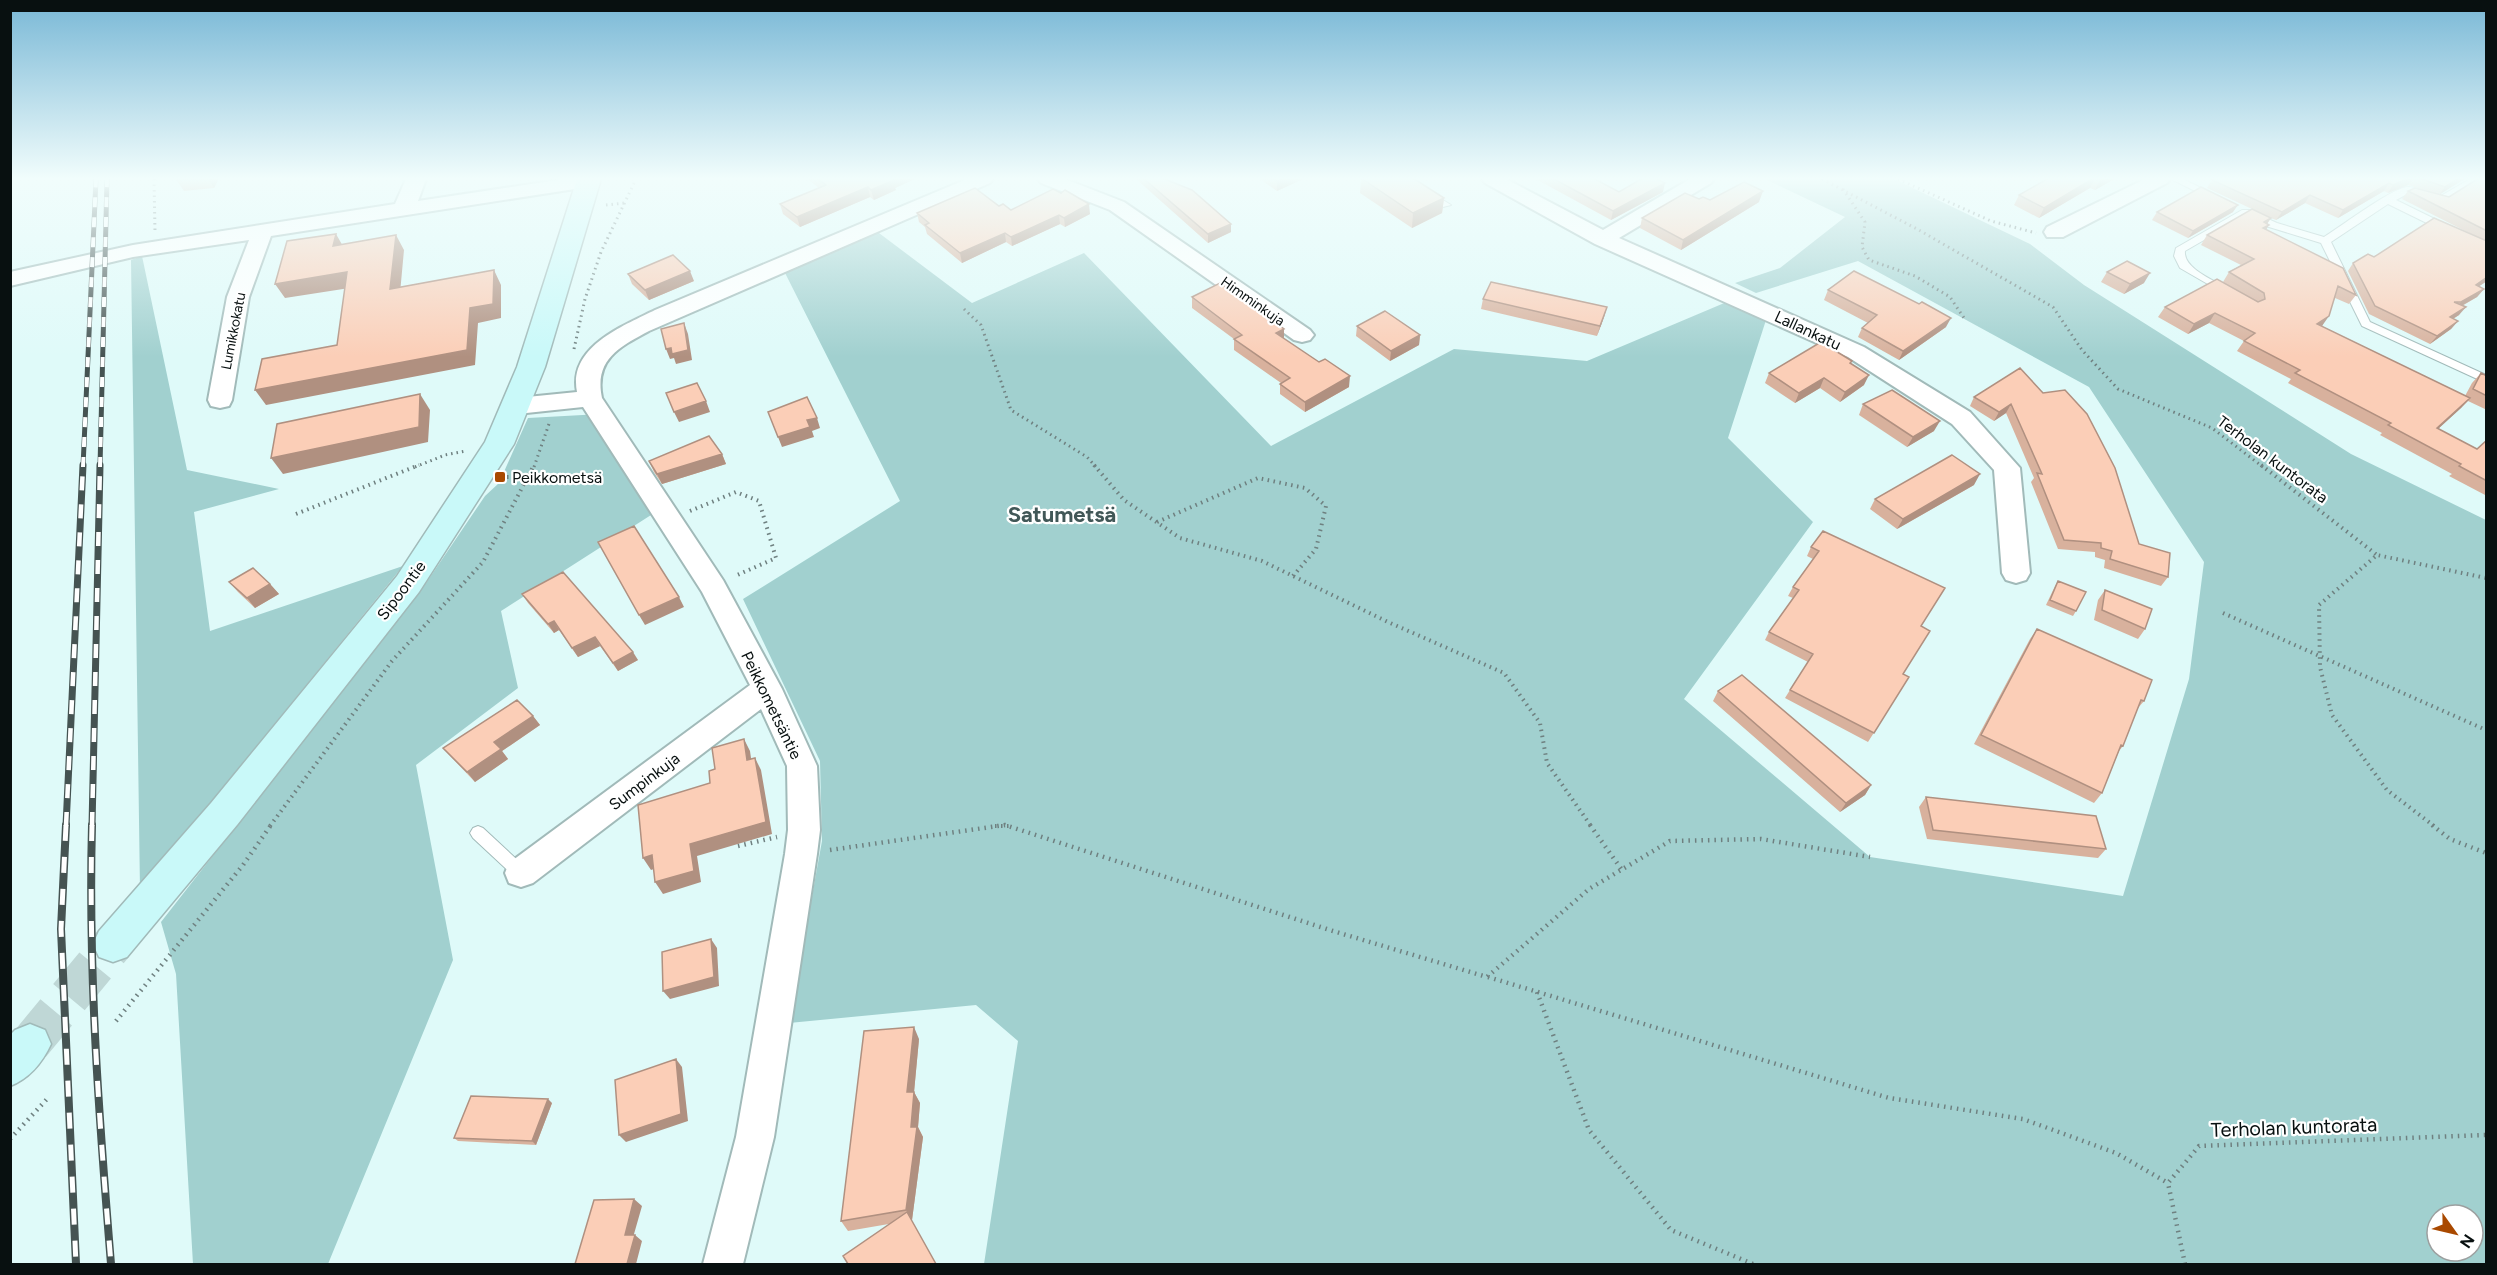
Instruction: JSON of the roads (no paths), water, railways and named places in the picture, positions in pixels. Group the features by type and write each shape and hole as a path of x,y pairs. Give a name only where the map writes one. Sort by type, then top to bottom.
{"street":[{"path":"10,279 155,248 212,238"},
{"name":"Lumikkokatu","path":"220,400 238,297 260,238"},
{"name":"Sipoontie","path":"113,944 224,814 408,584 499,461 572,238"},
{"path":"517,406 590,398 587,381 594,360 615,341 663,315 842,238"},
{"name":"Himminkuja","path":"1164,238 1302,335"},
{"name":"Lallankatu","path":"1603,239 1856,352 1961,418 2007,468 2016,573"},
{"name":"Peikkometsäntie","path":"590,398 713,587 767,689 802,766 802,842 755,1137 723,1264"},
{"name":"Sumpinkuja","path":"521,873 767,689"}],"lane":[{"path":"2195,238 2180,250 2179,256 2184,266 2233,296"},
{"path":"2317,238 2325,241 2366,324 2487,379"},
{"path":"2325,241 2329,238"},
{"path":"478,833 521,873"}],"tunnel":[{"path":"30,1044 113,944"}],"railway":[{"path":"83,467 93,238"},
{"path":"100,467 106,238"},
{"path":"66,826 83,465"},
{"path":"92,826 100,465"},
{"path":"66,825 61,929 76,1264"},
{"path":"92,825 93,990 111,1264"}],"place":[{"name":"Peikkometsä","path":"500,477"}],"district":[{"name":"Satumetsä","path":"1062,514"}]}
